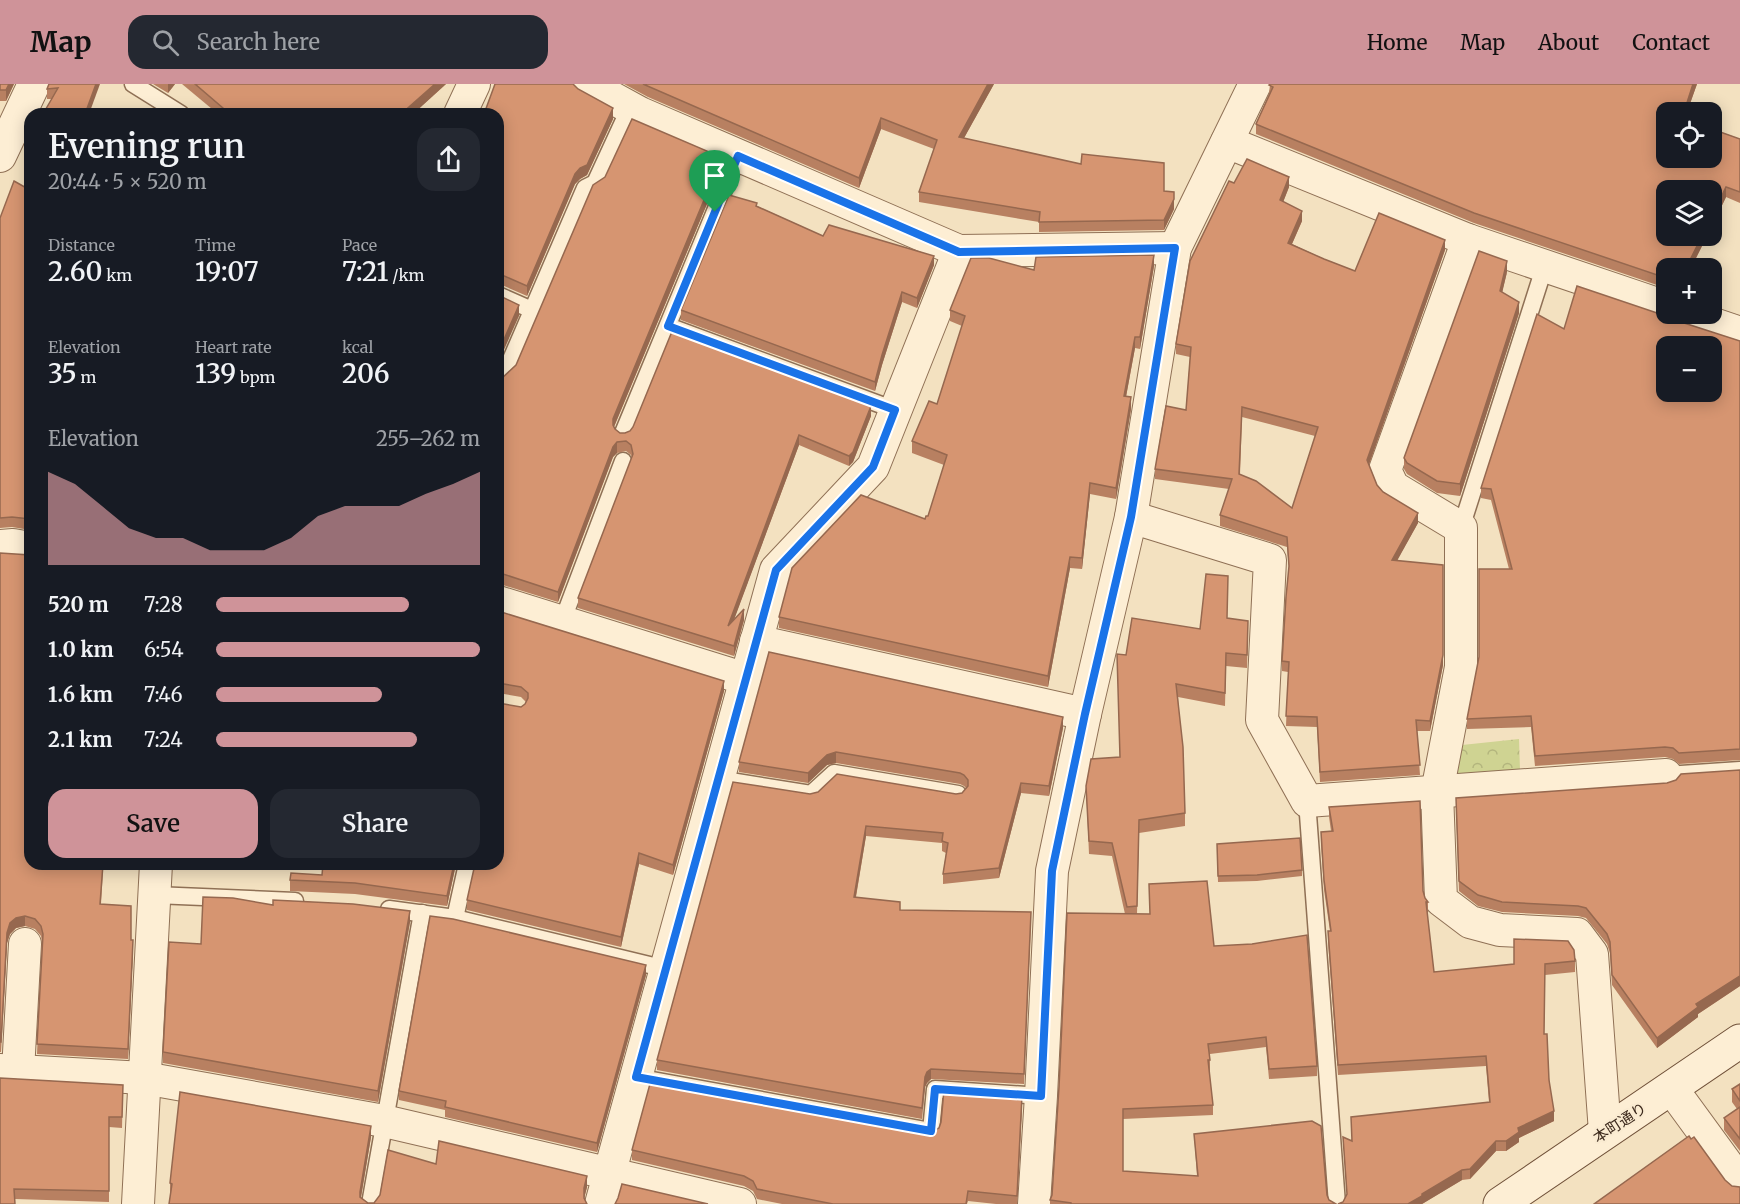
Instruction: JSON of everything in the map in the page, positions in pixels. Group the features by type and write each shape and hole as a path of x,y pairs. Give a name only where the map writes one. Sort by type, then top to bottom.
{"street":[{"path":"0,156 34,84"},
{"path":"463,108 474,84"},
{"path":"587,84 630,107 738,156 959,252 1175,248"},
{"path":"1034,1204 1052,871 1085,714 1131,517 1175,248 1255,84"},
{"path":"1227,142 1468,240 1545,264 1656,303"},
{"path":"1468,240 1385,470 1394,487 1461,528 1461,667 1437,792 1440,900 1470,922 1500,930 1577,934 1592,954 1605,1132"},
{"path":"601,1204 776,570 873,467 959,252"},
{"path":"1713,324 1740,333"},
{"path":"1131,517 1270,560 1262,720 1307,801 1666,775"},
{"path":"0,546 24,547"},
{"path":"504,604 746,679"},
{"path":"756,641 1085,714"},
{"path":"138,1204 156,870"},
{"path":"25,944 9,1071 144,1078 384,1121 741,1204"},
{"name":"本町通り","path":"1500,1204 1740,1041"},
{"path":"1672,1089 1740,1182"}],"lane":[{"path":"133,84 171,108"},
{"path":"504,373 585,188 595,183 630,107"},
{"path":"623,433 738,156"},
{"path":"1461,528 1545,264"},
{"path":"504,298 531,310"},
{"path":"668,326 895,410"},
{"path":"562,622 623,461"},
{"path":"1666,775 1740,770"},
{"path":"718,779 811,794 834,774 958,794"},
{"path":"1307,801 1337,1204"},
{"path":"455,918 465,870"},
{"path":"155,895 307,902"},
{"path":"376,907 455,918 666,969"},
{"path":"370,1204 422,914"},
{"path":"636,1077 931,1131 935,1089 1041,1096"}],"green space":[{"path":"1519,739 1520,770 1457,777 1462,745"}],"building":[{"path":"0,84 9,84 6,90 0,90"},
{"path":"49,84 96,84 87,108 46,108 58,88 47,89"},
{"path":"195,84 435,84 408,108 223,108"},
{"path":"495,84 573,84 613,108 587,165 575,174 527,286 504,276 504,108 486,108"},
{"path":"643,84 988,84 959,137 1081,164 1082,154 1164,163 1164,191 1174,192 1174,199 1164,220 1039,222 1040,212 919,192 937,140 881,118 859,178"},
{"path":"1693,84 1687,102 1656,102 1656,168 1722,168 1722,133 1740,139 1740,192 1726,187 1722,195 1722,180 1656,180 1656,246 1697,246 1691,258 1656,258 1656,275 1474,213 1258,125 1256,124 1273,87 1269,85"},
{"path":"632,119 721,157 705,187 709,188 613,419 615,429 620,433 625,433 633,427 673,329 869,401 868,405 871,406 853,452 849,456 799,435 728,626 744,609 734,646 578,598 633,454 631,445 626,441 617,442 613,447 558,592 504,574 504,376 516,365 593,185 605,177"},
{"path":"1247,159 1289,177 1280,200 1302,211 1288,243 1355,271 1379,213 1445,240 1367,460 1377,485 1383,492 1418,513 1392,560 1443,565 1443,655 1430,721 1416,720 1420,765 1320,772 1317,717 1286,716 1289,662 1282,661 1289,566 1287,537 1220,515 1232,479 1155,469 1166,406 1186,410 1191,347 1176,344 1190,261 1229,181 1234,183","holes":["1242,407 1318,427 1292,508 1256,481 1239,474"]},
{"path":"14,181 24,187 24,518 0,518 0,218"},
{"path":"729,195 757,203 756,206 823,236 829,225 934,256 917,298 902,292 875,382 681,310"},
{"path":"1479,251 1507,261 1500,291 1519,302 1460,484 1437,481 1407,463 1404,458"},
{"path":"1154,255 1140,337 1135,337 1124,396 1131,397 1116,488 1090,483 1082,558 1070,557 1048,676 779,617 792,568 861,495 925,519 928,516 947,455 912,441 929,401 937,404 965,316 950,310 971,258 989,258 1034,270 1036,257"},
{"path":"1577,286 1656,313 1656,324 1687,324 1740,341 1740,749 1679,753 1673,748 1665,747 1535,756 1531,716 1467,719 1479,657 1479,569 1512,569 1491,489 1481,488 1537,314 1564,329"},
{"path":"504,298 519,305 504,339"},
{"path":"0,553 24,555 24,870 103,870 100,904 131,906 131,940 133,940 128,1049 37,1044 43,934 41,926 35,919 25,916 16,918 10,923 7,933 0,1042"},
{"path":"1206,574 1228,576 1227,618 1248,621 1247,655 1226,653 1225,693 1176,684 1183,747 1185,813 1139,820 1137,906 1127,907 1112,843 1089,841 1086,786 1091,759 1120,757 1117,654 1126,655 1132,618 1200,629"},
{"path":"504,613 724,681 673,865 639,853 621,937 467,900 474,870 504,870 504,704 521,707 525,704 528,693 521,687 504,684"},
{"path":"769,652 1063,717 1049,786 1021,783 999,868 943,874 948,843 942,841 943,833 866,826 854,897 900,902 900,910 1031,912 1024,1074 931,1069 925,1077 922,1108 657,1060 733,782 810,794 818,792 837,774 956,794 962,793 968,786 968,780 960,773 836,752 827,755 808,773 739,762"},
{"path":"1740,770 1740,976 1696,1004 1698,1007 1657,1038 1612,975 1610,942 1607,934 1586,908 1502,902 1478,895 1459,881 1456,798 1667,783 1676,780 1681,774"},
{"path":"1420,801 1423,891 1428,902 1426,902 1434,972 1514,964 1514,939 1568,941 1574,950 1575,961 1545,964 1544,1034 1547,1034 1549,1080 1554,1111 1518,1128 1519,1132 1506,1141 1496,1141 1470,1169 1462,1170 1408,1204 1338,1204 1343,1202 1347,1194 1343,1137 1352,1141 1351,1117 1490,1102 1486,1056 1338,1065 1328,931 1331,931 1324,880 1321,832 1333,831 1329,807"},
{"path":"1300,838 1302,870 1218,876 1217,844"},
{"path":"322,870 453,870 447,896 355,883 290,880 291,873 322,875"},
{"path":"1207,881 1214,946 1252,944 1307,935 1317,1066 1269,1069 1266,1037 1208,1044 1213,1105 1123,1109 1123,1171 1198,1176 1194,1134 1312,1121 1321,1126 1327,1195 1329,1200 1336,1204 1071,1204 1050,1200 1059,1087 1067,913 1150,914 1149,884"},
{"path":"203,897 233,898 273,905 273,900 353,904 410,911 378,1091 163,1052 169,942 201,944"},
{"path":"430,916 453,919 646,965 597,1143 445,1107 446,1101 399,1091"},
{"path":"0,1078 123,1085 122,1117 109,1117 109,1191 14,1189 15,1204 0,1204"},
{"path":"651,1080 929,1131 939,1128 944,1090 1022,1095 1017,1196 968,1191 966,1204 833,1204 757,1189 753,1181 744,1176 632,1150"},
{"path":"1740,1084 1740,1101 1732,1089"},
{"path":"180,1092 371,1126 360,1192 360,1197 368,1203 374,1203 380,1195 388,1150 436,1164 439,1141 587,1176 584,1198 587,1204 169,1204"},
{"path":"1740,1107 1740,1139 1724,1118"},
{"path":"1689,1136 1691,1139 1694,1137 1725,1180 1732,1186 1740,1187 1740,1204 1594,1204"},
{"path":"622,1184 708,1204 615,1204"}],"route":[{"path":"738,156 959,252 1175,248 1131,517 1085,714 1052,871 1041,1096 935,1089 931,1131 636,1077 776,570 873,467 895,410 668,326 715,212 738,156"}]}
